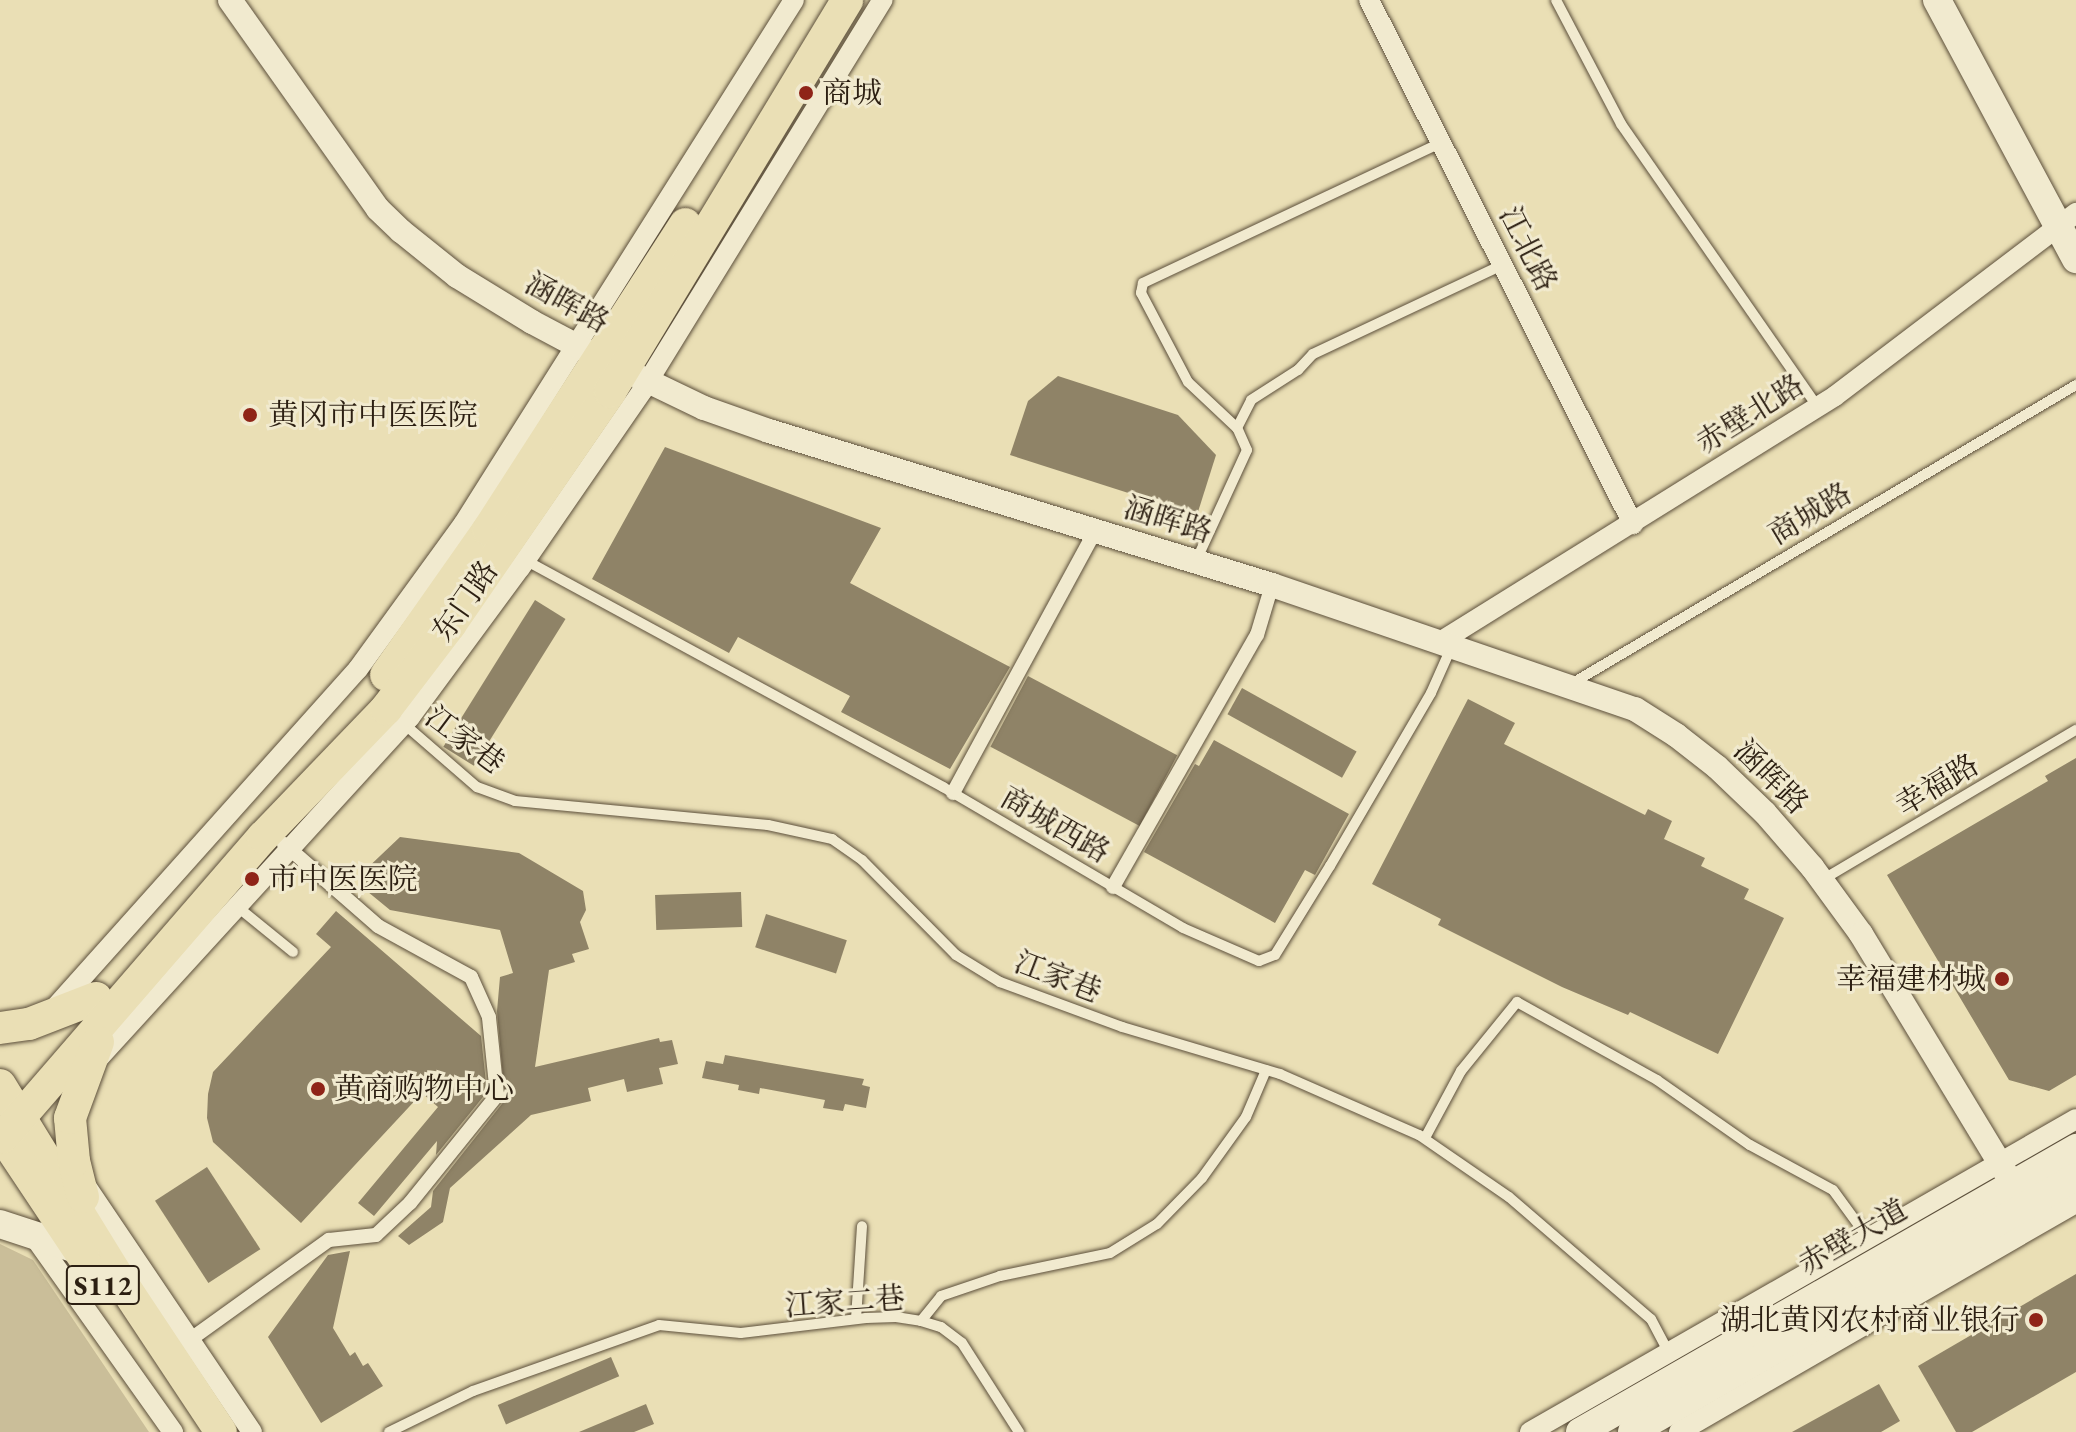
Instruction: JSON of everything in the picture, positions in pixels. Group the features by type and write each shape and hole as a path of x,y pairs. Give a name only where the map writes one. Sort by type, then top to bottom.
{"main road":[{"name":"东门路","path":"103,1006 227,899 395,717 450,625 514,554 612,363 824,0"},
{"name":"东门路","path":"5,1117 381,681 612,363 847,0"},
{"path":"1937,0 2070,220"},
{"path":"1954,0 2070,220 2076,259"},
{"path":"0,1028 103,1006 70,1118 88,1246 33,1235 0,1224"},
{"name":"S112","path":"5,1117 204,1432"},
{"name":"赤壁大道","path":"1632,1432 2006,1174 2076,1148"},
{"name":"赤壁大道","path":"1580,1432 1691,1394 2076,1177"},
{"name":"S112","path":"88,1246 221,1432"}],"street":[{"name":"涵晖路","path":"230,0 389,220 457,276 612,363 704,408 769,431 1272,585 1635,709 1717,767 1765,813 1822,880 1861,934 2006,1174"},
{"path":"612,363 794,0"},
{"path":"46,1017 358,669 464,523 612,363 883,0"},
{"name":"江北路","path":"1369,0 1633,524"},
{"name":"赤壁北路","path":"1446,644 1818,407 2070,220"},
{"path":"953,793 1095,531"},
{"path":"1113,887 1257,635 1272,585"},
{"path":"191,1339 329,1240 376,1235 410,1203 497,1095 489,1017 471,977 378,926 279,840"},
{"path":"84,1074 227,899"},
{"path":"1679,1432 1691,1394 1868,1238 2006,1174 2076,1119"},
{"path":"76,1171 252,1432"},
{"path":"1530,1432 1691,1394 2076,1203"},
{"path":"33,1235 173,1432"}],"lane":[{"path":"1556,0 1621,124 1818,407"},
{"path":"1196,561 1247,450 1237,428 1188,382 1141,293 1143,283 1441,143"},
{"path":"1237,428 1251,400 1298,370 1313,354 1502,265"},
{"name":"商城路","path":"1569,685 2076,385"},
{"name":"商城西路","path":"514,554 953,793 1183,928 1259,961 1275,955 1431,693 1446,644"},
{"name":"江家巷","path":"395,717 477,787 515,801 768,825 832,839 862,860 956,955 1000,982 1122,1027 1266,1070 1425,1138 1509,1197 1651,1319 1691,1394"},
{"name":"幸福路","path":"1822,880 2076,730"},
{"path":"227,899 293,952"},
{"path":"1425,1138 1461,1071 1517,1002 1657,1080 1750,1145 1833,1190 1868,1238"},
{"name":"江家二巷","path":"389,1432 473,1391 659,1325 741,1333 856,1319 896,1317 921,1321 941,1296 1000,1276 1110,1253 1157,1224 1202,1178 1246,1117 1266,1070"},
{"path":"856,1319 862,1226"},
{"path":"921,1321 941,1327 962,1343 1019,1432"}],"shaded area":[{"path":"0,1244 33,1260 149,1432 0,1432"}],"building":[{"path":"1058,376 1178,415 1216,455 1197,515 1010,455 1028,401"},
{"path":"665,447 881,528 850,583 1010,667 950,769 841,712 850,696 738,637 729,653 592,579"},
{"path":"535,600 566,619 474,766 443,747"},
{"path":"1028,676 1177,755 1140,826 990,747"},
{"path":"1242,688 1357,752 1342,778 1227,714"},
{"path":"1468,699 1515,723 1504,744 1645,815 1648,809 1672,821 1664,839 1705,858 1701,866 1749,889 1744,899 1784,918 1718,1054 1630,1012 1628,1015 1562,987 1438,925 1441,919 1372,884"},
{"path":"1214,740 1349,814 1315,875 1305,870 1275,923 1144,852 1195,764 1199,766"},
{"name":"幸福建材城","path":"2076,758 2076,1075 2049,1091 2009,1080 1887,875 2048,781 2045,776"},
{"path":"400,837 519,853 583,891 586,910 580,922 589,949 572,954 575,962 549,970 535,1067 659,1038 660,1042 672,1040 678,1064 659,1068 663,1084 627,1092 624,1079 588,1088 591,1101 531,1115 450,1188 443,1222 409,1245 398,1236 431,1207 433,1191 505,1100 497,1011 500,977 513,973 500,930 390,910 362,887 361,874"},
{"path":"741,892 742,927 656,930 655,895"},
{"name":"黄商购物中心","path":"336,911 481,1036 487,1092 436,1155 437,1141 374,1216 358,1203 438,1107 422,1093 301,1223 213,1142 207,1118 208,1094 213,1072 331,947 316,934"},
{"path":"766,914 847,940 836,974 755,947"},
{"path":"725,1055 864,1079 862,1085 870,1087 866,1108 845,1104 843,1111 823,1108 825,1100 760,1088 759,1094 738,1090 739,1085 702,1078 706,1061 723,1064"},
{"path":"207,1167 260,1249 208,1283 155,1201"},
{"path":"350,1251 333,1328 350,1356 355,1352 363,1366 368,1363 383,1386 321,1423 268,1337 328,1255"},
{"name":"湖北黄冈农村商业银行","path":"2076,1274 2076,1372 1972,1432 1956,1432 1918,1366"},
{"path":"611,1357 619,1376 506,1424 498,1405"},
{"path":"1879,1384 1900,1421 1881,1432 1792,1432"},
{"path":"646,1404 654,1424 634,1432 579,1432"}],"place":[{"name":"商城","path":"806,93"},
{"name":"黄冈市中医医院","path":"250,415"},
{"name":"市中医医院","path":"252,879"},
{"name":"幸福建材城","path":"2002,979"},
{"name":"黄商购物中心","path":"318,1089"},
{"name":"湖北黄冈农村商业银行","path":"2036,1320"}]}
